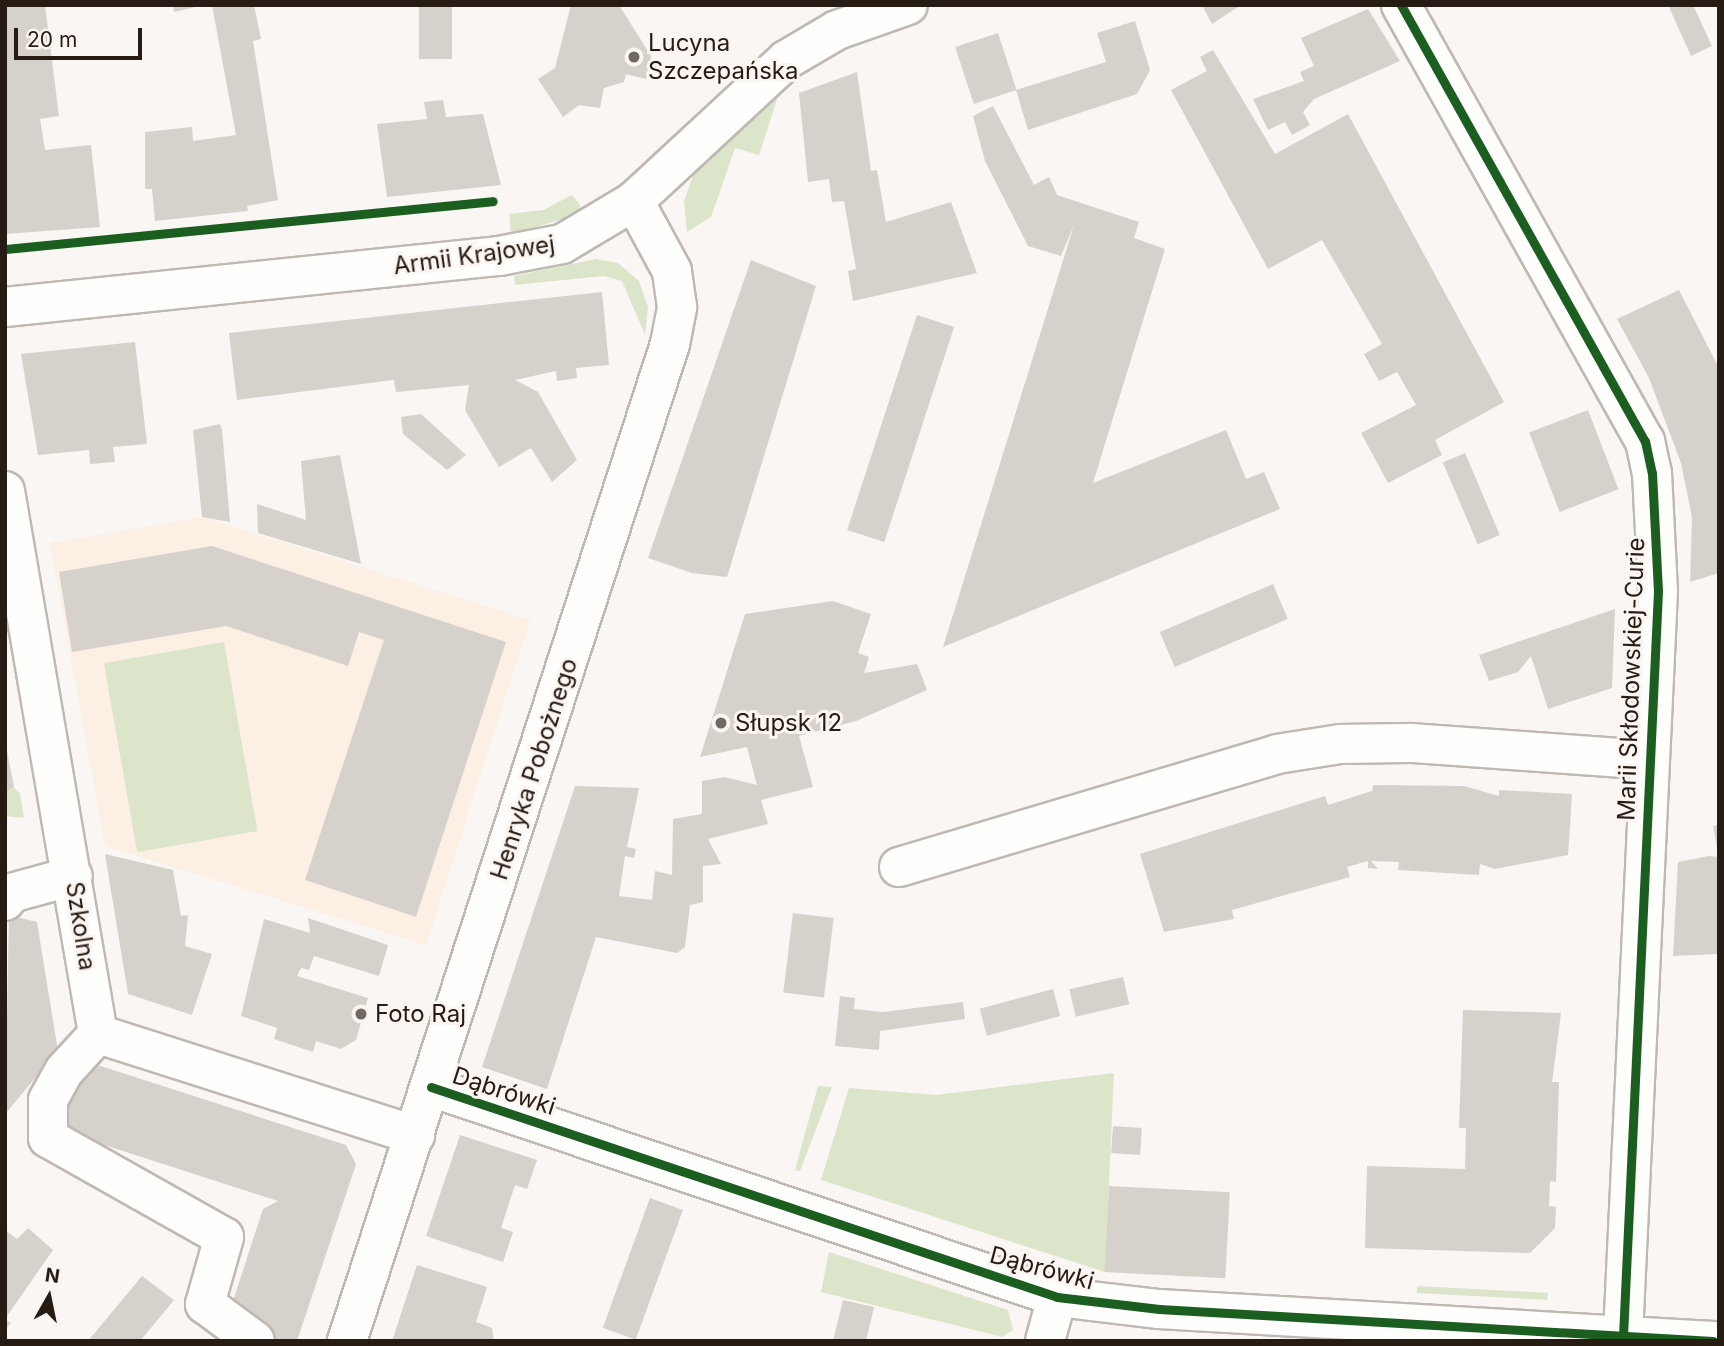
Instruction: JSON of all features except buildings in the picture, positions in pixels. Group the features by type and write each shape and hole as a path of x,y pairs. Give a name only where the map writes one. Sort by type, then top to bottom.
{"street":[{"name":"Armii Krajowej","path":"5,307 531,252 586,233 634,201 786,60 837,30 908,5"},
{"name":"Marii Skłodowskiej-Curie","path":"1401,5 1645,441 1658,591 1623,1335"},
{"name":"Henryka Pobożnego","path":"346,1341 431,1087 670,344 677,307 672,271 634,201"},
{"name":"Szkolna","path":"5,491 98,1034"},
{"path":"900,867 1277,754 1340,744 1412,743 1649,760"},
{"path":"5,901 11,893 73,876"},
{"path":"255,1341 205,1304 224,1237 48,1138 48,1100 64,1070 98,1034 415,1135"},
{"name":"Dąbrówki","path":"431,1087 1057,1297 1159,1309 1713,1341"},
{"path":"1045,1341 1057,1297"}],"shaded area":[{"path":"202,517 530,620 426,945 105,846 50,543"}],"green space":[{"path":"779,93 759,155 735,148 711,217 687,232 684,201 694,173"},
{"path":"572,195 580,205 577,215 511,234 509,214 543,210"},
{"path":"596,259 618,263 639,281 648,307 645,335 622,281 604,276 515,285 514,276"},
{"path":"224,642 257,831 137,852 104,663"},
{"path":"14,787 20,794 24,818 5,816 5,792"},
{"path":"1114,1073 1105,1272 821,1180 849,1088 936,1095"},
{"path":"818,1086 832,1087 800,1171 795,1170"},
{"path":"829,1252 1008,1310 1013,1330 1002,1337 821,1292"},
{"path":"1417,1286 1548,1293 1547,1300 1417,1293"}],"cycle path":[{"path":"1401,5 1645,441 1652,473 1658,591 1623,1335"},
{"path":"5,249 493,201"},
{"path":"431,1087 1057,1297 1159,1309 1713,1341"}],"place":[{"name":"Lucyna Szczepańska","path":"634,57"},
{"name":"Słupsk 12","path":"721,723"},
{"name":"Foto Raj","path":"361,1014"}]}
